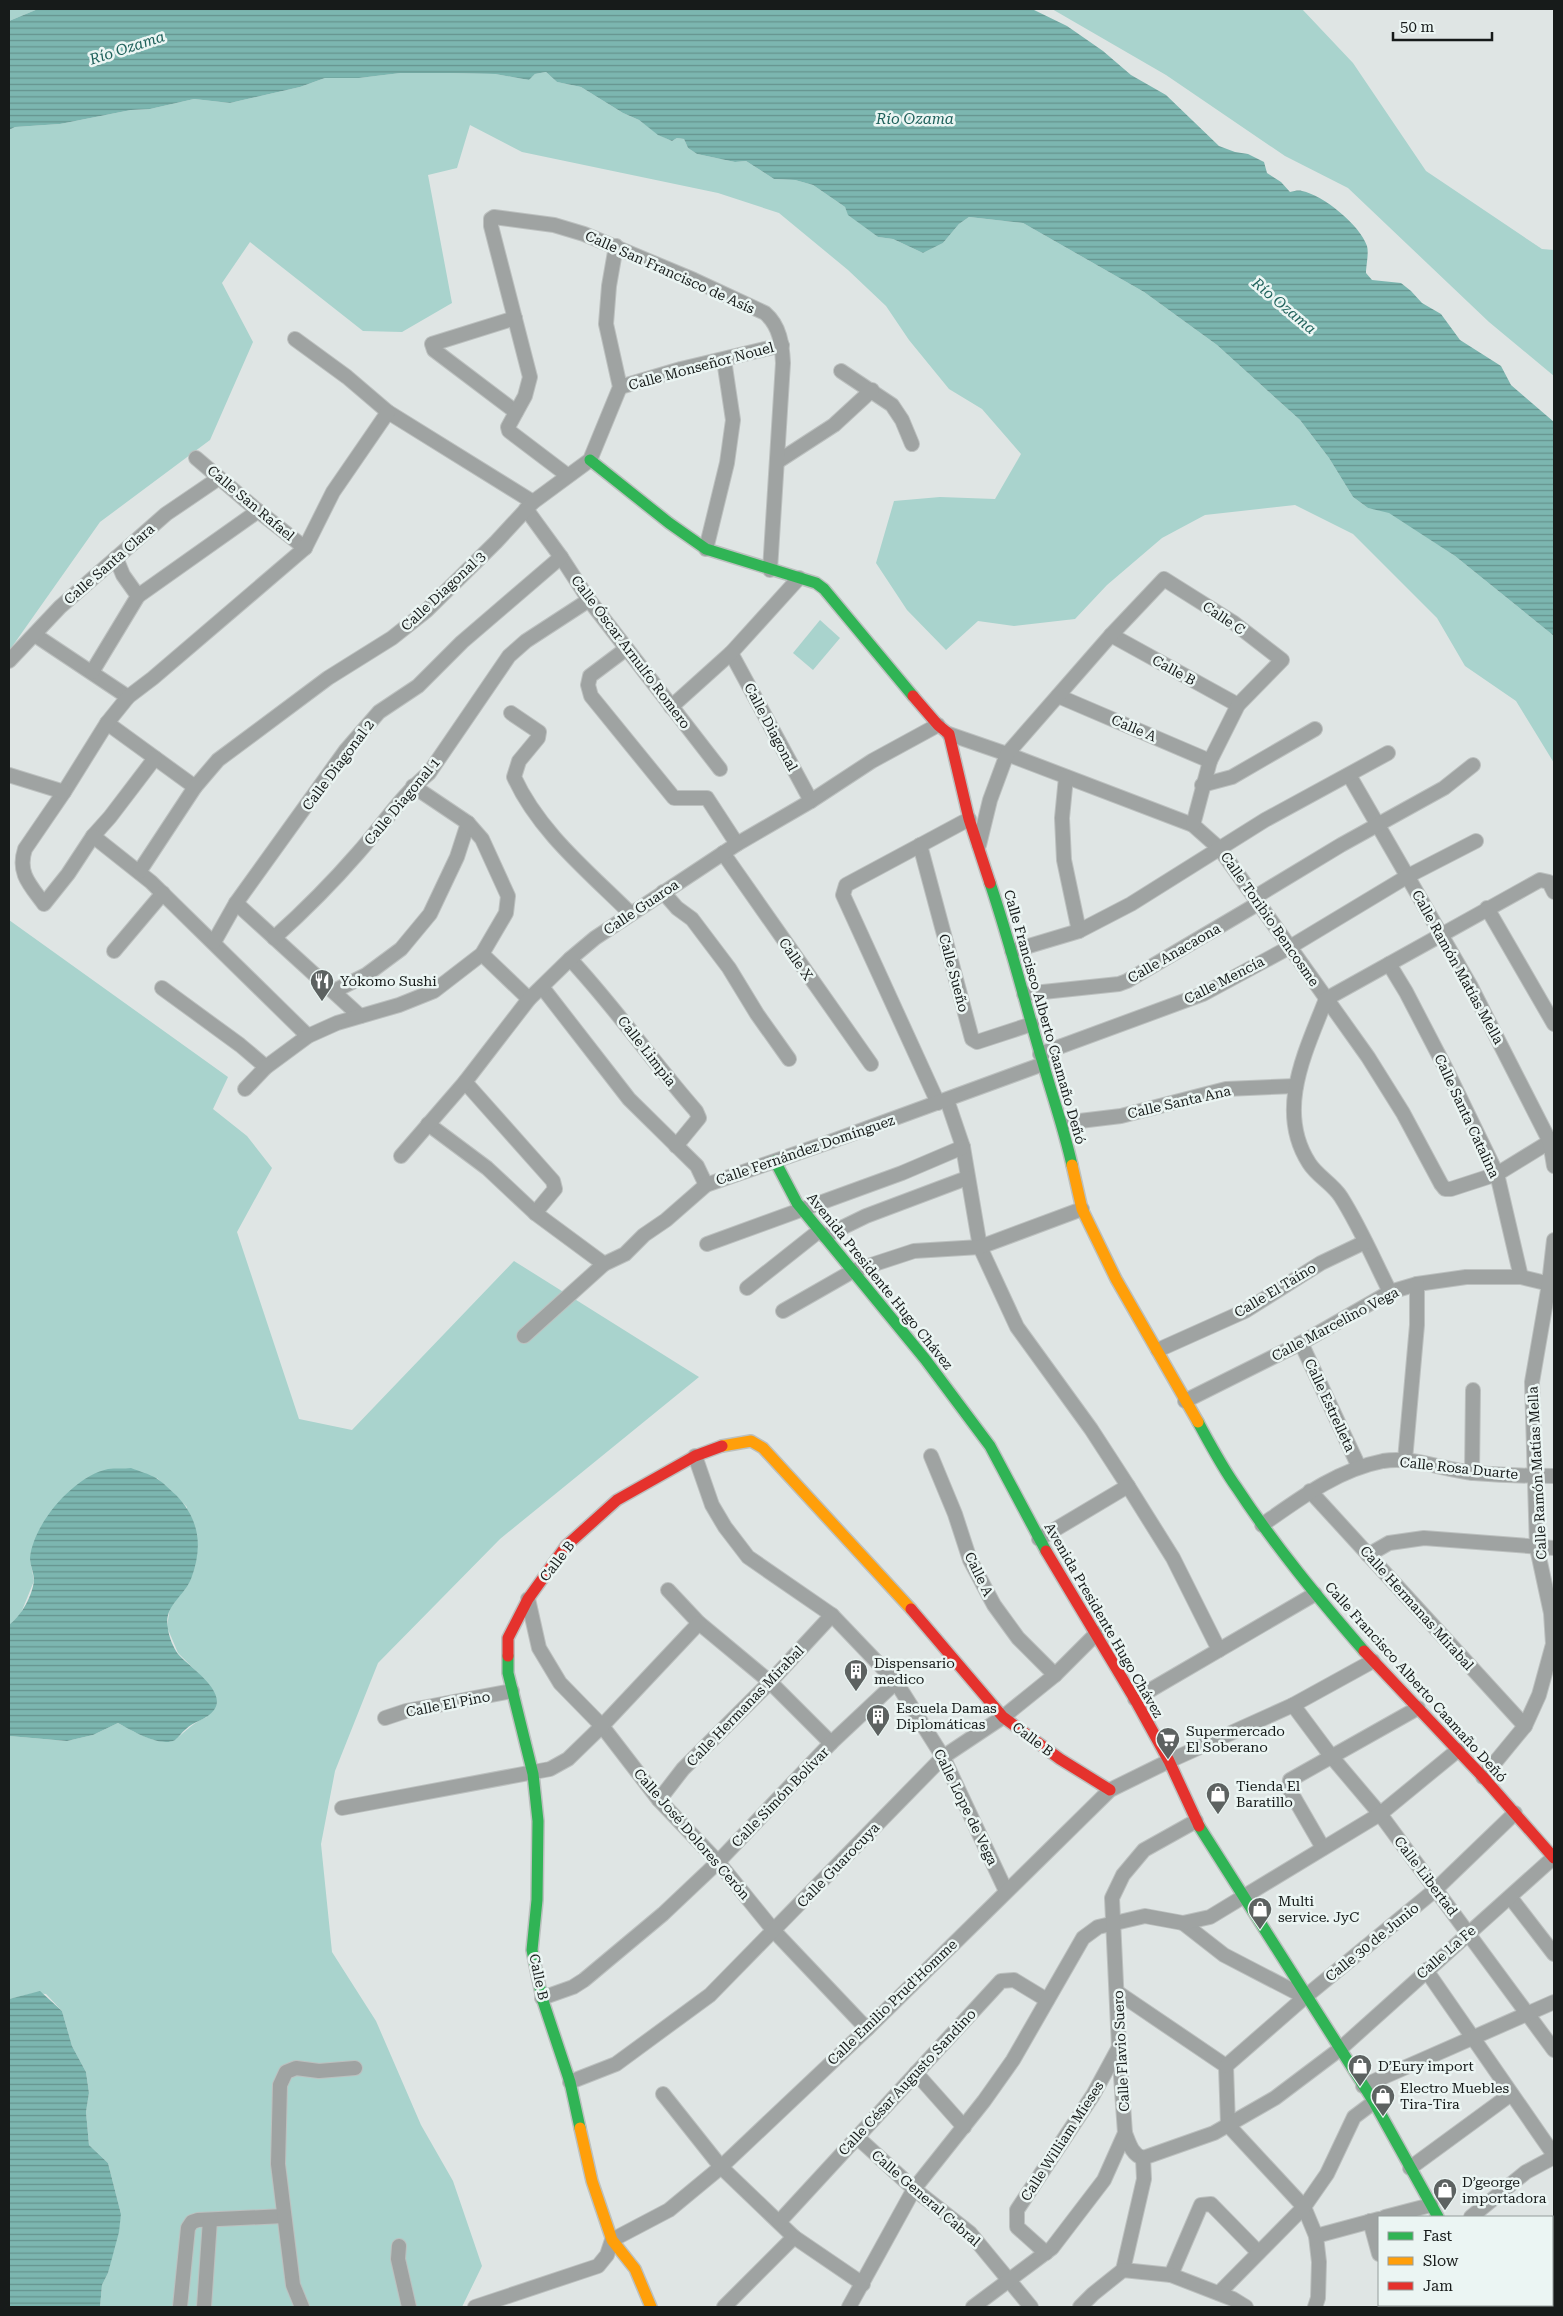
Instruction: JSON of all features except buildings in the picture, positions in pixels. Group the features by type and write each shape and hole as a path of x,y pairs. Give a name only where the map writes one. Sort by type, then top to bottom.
{"street":[{"name":"Calle San Francisco de Asís","path":"567,475 509,431 508,424 525,396 530,376 507,294 491,220 494,217 554,225 616,246 765,313 777,328 782,345 770,570"},
{"path":"616,246 609,286 606,324 620,387 590,460 669,523 706,549 816,583 824,589 938,725 949,734"},
{"path":"515,318 432,344 434,350 516,412"},
{"name":"Calle Óscar Arnulfo Romero","path":"296,339 347,377 388,412 529,506 589,600 720,769"},
{"name":"Calle Monseñor Nouel","path":"620,387 681,369 782,345"},
{"path":"706,549 728,463 733,420 724,360"},
{"path":"841,371 892,404 902,420 912,444"},
{"path":"777,462 834,425 872,390"},
{"path":"155,758 93,836 68,874 44,904 28,883 22,869 25,849 64,792 107,722 128,696 153,678 305,548 333,492 388,412"},
{"name":"Calle San Rafael","path":"196,458 258,512 305,548"},
{"name":"Calle Diagonal 3","path":"139,872 195,787 218,760 328,678 392,638 426,611 529,506 567,475 590,460"},
{"name":"Calle Santa Clara","path":"9,661 60,607 166,514 219,478"},
{"path":"92,672 138,596 258,512"},
{"name":"Calle Diagonal 2","path":"214,942 236,904 346,750 379,712 418,686 462,642 561,556"},
{"path":"116,558 123,575 138,596"},
{"path":"671,707 731,653 799,578"},
{"name":"Calle C","path":"1111,635 1161,580 1166,579 1234,623 1280,658 1281,663 1238,706"},
{"name":"Calle Diagonal 1","path":"274,938 310,906 359,852 413,786 429,773 509,656 526,641 589,600"},
{"path":"35,635 128,696"},
{"path":"978,846 990,800 1007,754 1111,635"},
{"name":"Calle B","path":"1111,635 1238,706"},
{"path":"626,649 590,676 588,684 591,696 674,798 707,798 737,844"},
{"name":"Calle Diagonal","path":"731,653 811,801"},
{"name":"Calle A","path":"1058,696 1210,761"},
{"path":"1193,825 1202,785 1210,761 1238,706"},
{"path":"511,713 539,732 538,738 519,761 514,777 525,801 554,837 631,914"},
{"path":"107,722 195,787"},
{"name":"Calle Guaroa","path":"401,1156 464,1082 529,999 570,959 595,938 737,844 811,801 872,761 938,725"},
{"path":"1202,785 1232,777 1315,729"},
{"name":"Calle Toribio Bencosme","path":"949,734 1007,754 1193,825 1220,849 1368,1057 1403,1113 1445,1189 1451,1189 1497,1174"},
{"name":"Calle Francisco Alberto Caamaño Deñó","path":"949,734 969,819 1012,951 1042,1059 1063,1123 1082,1209 1116,1279 1235,1486 1262,1525 1315,1594 1373,1661 1483,1777 1554,1857"},
{"path":"1012,951 1079,931 1131,904 1265,820 1388,753"},
{"name":"Calle Anacaona","path":"1024,994 1119,984 1126,981 1379,824 1444,788 1473,765"},
{"path":"9,774 64,792"},
{"name":"Calle Ramón Matías Mella","path":"1349,774 1441,934 1552,1140 1554,1166"},
{"path":"1066,777 1062,818 1064,860 1079,931"},
{"path":"245,1089 266,1067 308,1036 337,1023 399,1005 434,991 482,954 506,913 508,896 482,839 468,823 413,786"},
{"path":"969,819 846,885 843,895 963,1147 980,1247 1017,1327 1091,1428 1128,1486 1173,1558 1219,1650"},
{"path":"334,991 366,975 400,949 430,914 457,857 468,823"},
{"path":"93,836 163,893 308,1036"},
{"name":"Calle Mencía","path":"1042,1059 1202,994 1290,946 1408,876 1476,841"},
{"name":"Calle Sueño","path":"920,845 972,1039 977,1042 1032,1024"},
{"name":"Calle X","path":"723,853 871,1064"},
{"path":"1390,1292 1340,1195 1310,1164 1297,1136 1294,1100 1297,1077 1326,999 1540,880 1549,882 1554,892"},
{"path":"663,892 677,908 692,919 729,968 757,1014 789,1059"},
{"path":"114,951 163,893"},
{"path":"236,904 360,1016"},
{"path":"1487,908 1554,1024"},
{"path":"482,954 529,999"},
{"name":"Calle Limpia","path":"570,959 598,989 650,1057 696,1111 699,1118 676,1146"},
{"name":"Calle Santa Catalina","path":"1389,964 1406,992 1446,1069 1497,1174 1521,1277"},
{"path":"542,987 629,1099 696,1166 706,1184"},
{"path":"162,988 240,1045 266,1067"},
{"name":"Calle Fernández Domínguez","path":"524,1336 604,1264 625,1254 644,1235 666,1220 706,1184 775,1162 943,1102 1042,1059"},
{"path":"464,1082 553,1181 555,1189 535,1213"},
{"name":"Calle Santa Ana","path":"1063,1123 1121,1116 1226,1090 1296,1086"},
{"path":"428,1124 486,1168 535,1213 604,1264"},
{"path":"1497,1174 1552,1140"},
{"path":"707,1244 902,1173 963,1147"},
{"name":"Avenida Presidente Hugo Chávez","path":"775,1162 802,1210 925,1360 990,1446 1039,1539 1097,1633 1169,1761 1196,1821 1305,1996 1374,2102 1434,2211"},
{"path":"747,1288 822,1233 967,1178"},
{"path":"783,1311 853,1271 914,1251 980,1247 1082,1209"},
{"name":"Calle Ramón Matías Mella","path":"1483,1777 1525,1726 1548,1691 1554,1644 1551,1613 1537,1548 1532,1382 1552,1284 1554,1240"},
{"name":"Calle El Taíno","path":"1158,1350 1245,1311 1321,1263 1365,1242"},
{"name":"Calle Marcelino Vega","path":"1185,1401 1301,1343 1390,1292 1416,1284 1466,1277 1521,1277 1552,1284"},
{"path":"1405,1460 1417,1325 1416,1284"},
{"name":"Calle Estrelleta","path":"1301,1343 1358,1467"},
{"path":"1472,1472 1473,1390"},
{"name":"Calle B","path":"651,2307 635,2269 612,2240 592,2181 570,2082 542,1998 532,1950 537,1900 538,1821 533,1774 508,1672 508,1638 528,1599 566,1546 617,1500 695,1456 728,1444 751,1441 763,1448 895,1590 1003,1717 1060,1760 1110,1790"},
{"name":"Calle Lope de Vega","path":"695,1456 712,1505 725,1527 748,1557 832,1615 896,1682 943,1757 1006,1891"},
{"name":"Calle A","path":"931,1456 955,1514 970,1560 994,1605 1018,1638 1055,1675"},
{"name":"Calle Rosa Duarte","path":"1262,1525 1310,1491 1358,1467 1384,1461 1405,1460 1472,1472 1554,1476"},
{"path":"1039,1539 1128,1486"},
{"name":"Calle Hermanas Mirabal","path":"1310,1491 1525,1726"},
{"path":"1368,1555 1389,1543 1424,1538 1554,1548"},
{"path":"668,1590 699,1623 770,1682 831,1743"},
{"path":"1134,1699 1315,1594"},
{"name":"Calle José Dolores Cerón","path":"528,1599 539,1648 560,1683 602,1726 659,1800 718,1862 774,1931 867,2029"},
{"name":"Calle Hermanas Mirabal","path":"659,1800 683,1769 770,1682 832,1615"},
{"path":"342,1808 550,1770 568,1759 602,1726 699,1623"},
{"name":"Calle Guarocuya","path":"570,2082 616,2064 710,1995 943,1757 1003,1717 1055,1675 1097,1633"},
{"name":"Calle Emilio Prud'Homme","path":"612,2240 669,2210 721,2167 867,2029 1110,1790 1169,1761 1293,1706 1373,1661"},
{"name":"Calle Simón Bolívar","path":"542,1998 573,1987 584,1980 663,1914 718,1862 831,1743 896,1682"},
{"name":"Calle El Pino","path":"385,1718 406,1711 512,1691"},
{"name":"Calle Libertad","path":"1293,1706 1331,1756 1380,1814 1435,1890 1469,1932 1554,2050"},
{"path":"1323,1848 1288,1786 1290,1780 1418,1708"},
{"path":"849,2307 914,2189 964,2127 1013,2060 1083,1938 1098,1928 1145,1916 1182,1923 1210,1917 1380,1814 1458,1750"},
{"name":"Calle 30 de Junio","path":"1226,2066 1305,1996 1435,1890 1515,1813"},
{"name":"Calle Flavio Suero","path":"973,2307 1052,2248 1104,2180 1125,2133 1112,1898 1123,1875 1144,1850 1196,1821"},
{"name":"Calle La Fe","path":"1143,2158 1214,2133 1275,2098 1340,2049 1554,1857"},
{"path":"1510,1897 1554,1954"},
{"path":"1182,1923 1224,1956 1305,1996"},
{"path":"1426,1970 1554,2156 1526,2172 1472,2216"},
{"name":"Calle César Augusto Sandino","path":"779,2222 1000,1981 1014,1980 1047,2000"},
{"path":"1118,1992 1226,2066 1228,2125 1304,2207 1316,2236 1319,2262 1318,2298 1314,2307"},
{"path":"1363,2086 1554,2002"},
{"name":"Calle William Mieses","path":"1046,2253 1017,2227 1017,2210 1092,2095 1119,2048"},
{"path":"302,2307 293,2284 278,2164 280,2085 286,2072 296,2068 319,2071 355,2068"},
{"path":"916,2073 964,2127"},
{"path":"663,2094 721,2167 794,2237 862,2284"},
{"path":"1410,2168 1511,2094"},
{"path":"1219,2293 1304,2207 1327,2174 1354,2117 1374,2102"},
{"path":"1080,2307 1123,2270 1144,2179 1143,2158 1138,2157 1131,2148 1125,2133"},
{"name":"Calle General Cabral","path":"857,2137 914,2189 970,2233 1011,2280 1031,2307"},
{"path":"1171,2275 1201,2205 1204,2203 1211,2204 1258,2252"},
{"path":"1393,2216 1434,2211"},
{"path":"182,2307 188,2228 192,2222 198,2220 284,2216"},
{"path":"204,2307 210,2220"},
{"path":"1316,2236 1374,2220 1378,2247"},
{"path":"724,2307 794,2237"},
{"path":"475,2307 598,2266 607,2255 612,2240"},
{"path":"399,2246 398,2259 409,2307"},
{"path":"1123,2270 1171,2275 1219,2293 1246,2307"}],"shaded area":[{"path":"9,9 38,9 9,21"},
{"path":"1052,9 1302,9 1353,63 1426,171 1542,249 1554,250 1554,376 1489,322 1348,188 1285,156 1166,75"},
{"path":"546,72 557,82 581,87 623,113 639,120 659,135 672,141 677,138 684,139 688,148 697,154 735,162 746,161 774,179 795,180 813,185 845,207 849,215 878,237 893,239 923,253 943,243 959,224 969,217 1023,223 1144,292 1217,345 1300,420 1329,458 1353,497 1368,508 1389,512 1455,556 1554,636 1554,763 1516,701 1465,666 1437,618 1353,534 1295,505 1205,515 1162,538 1107,585 1075,619 1014,626 978,621 946,650 907,610 876,563 894,501 940,497 995,499 1021,454 982,409 949,389 909,340 886,306 848,270 779,213 718,193 522,152 470,125 457,168 428,175 452,303 402,332 363,331 250,242 222,283 253,342 210,440 100,522 9,651 9,130 15,127 60,124 131,110 150,109 194,99 230,103 300,87 325,78 359,78 401,73 449,73 495,74 529,80 535,74"},
{"path":"820,620 840,638 813,670 793,653"},
{"path":"9,920 228,1077 213,1109 247,1136 272,1168 237,1232 299,1419 352,1430 514,1261 699,1377 500,1539 378,1663 335,1771 321,1844 332,1952 376,2021 421,2125 453,2181 482,2266 462,2307 100,2307 102,2285 108,2273 121,2214 108,2163 89,2145 86,2112 89,2093 86,2072 72,2046 62,2011 46,1994 34,1993 9,1999 9,1736 67,1741 93,1735 118,1723 138,1734 163,1742 176,1739 194,1724 207,1717 201,1676 178,1653 167,1627 170,1607 181,1594 187,1507 157,1478 30,1559 34,1581 19,1618 10,1624 9,1631"}],"water":[{"name":"Río Ozama","path":"38,9 1032,9 1067,26 1103,51 1131,75 1166,95 1219,146 1235,152 1248,154 1264,162 1267,173 1281,182 1290,192 1299,191 1311,194 1340,212 1357,229 1367,246 1366,273 1372,280 1401,283 1422,303 1441,314 1460,340 1501,366 1511,385 1554,422 1554,636 1455,556 1389,513 1368,508 1353,497 1329,458 1300,420 1217,345 1144,292 1023,223 969,217 959,224 943,243 923,253 893,239 878,237 848,215 845,207 813,185 795,180 774,179 746,161 735,162 697,154 688,148 684,139 677,138 672,141 658,135 639,120 623,113 581,87 557,82 546,72 535,74 529,80 495,74 449,73 401,73 359,78 325,78 300,87 230,103 194,99 150,109 131,110 60,124 15,127 9,130 9,21"},
{"path":"131,1468 164,1484 184,1504 194,1524 198,1545 195,1567 188,1586 171,1608 167,1621 169,1635 174,1648 205,1679 216,1695 217,1703 214,1710 208,1716 189,1726 175,1740 169,1742 154,1740 118,1723 93,1735 67,1741 9,1736 10,1624 26,1605 31,1593 34,1581 30,1558 39,1531 57,1503 82,1481 95,1473 108,1469"},
{"path":"40,1991 62,2011 72,2046 86,2072 89,2093 86,2112 89,2145 108,2163 121,2214 119,2232 108,2273 102,2285 100,2307 9,2307 9,1999"}],"traffic: fast":[{"path":"590,460 669,523 706,549 816,583 824,589 913,696"},
{"path":"990,883 1072,1165"},
{"path":"775,1161 797,1203 925,1359 990,1446 1046,1551"},
{"path":"1198,1422 1226,1472 1267,1531 1314,1592 1364,1651"},
{"path":"508,1656 508,1673 533,1774 538,1821 537,1900 532,1950 542,1998 570,2082 580,2128"},
{"path":"1199,1826 1374,2102 1437,2216"}],"traffic: slow":[{"path":"1072,1165 1082,1209 1116,1279 1198,1422"},
{"path":"722,1446 751,1441 763,1448 911,1609"},
{"path":"580,2128 592,2181 612,2240 635,2269 651,2307"}],"traffic: jam":[{"path":"913,696 938,725 949,734 969,819 990,883"},
{"path":"508,1656 508,1638 528,1599 566,1546 617,1500 695,1456 722,1446"},
{"path":"1046,1551 1137,1703 1169,1761 1199,1826"},
{"path":"911,1609 1003,1717 1060,1759 1110,1790"},
{"path":"1364,1651 1483,1777 1554,1858"}],"place":[{"name":"Yokomo Sushi","path":"322,1002"},
{"name":"Dispensario medico","path":"856,1692"},
{"name":"Escuela Damas Diplomáticas","path":"878,1737"},
{"name":"Supermercado El Soberano","path":"1168,1760"},
{"name":"Tienda El Baratillo","path":"1218,1815"},
{"name":"Multi service. JyC","path":"1260,1930"},
{"name":"D’Eury import","path":"1360,2087"},
{"name":"Electro Muebles Tira-Tira","path":"1383,2117"},
{"name":"D’george importadora","path":"1445,2211"}]}
